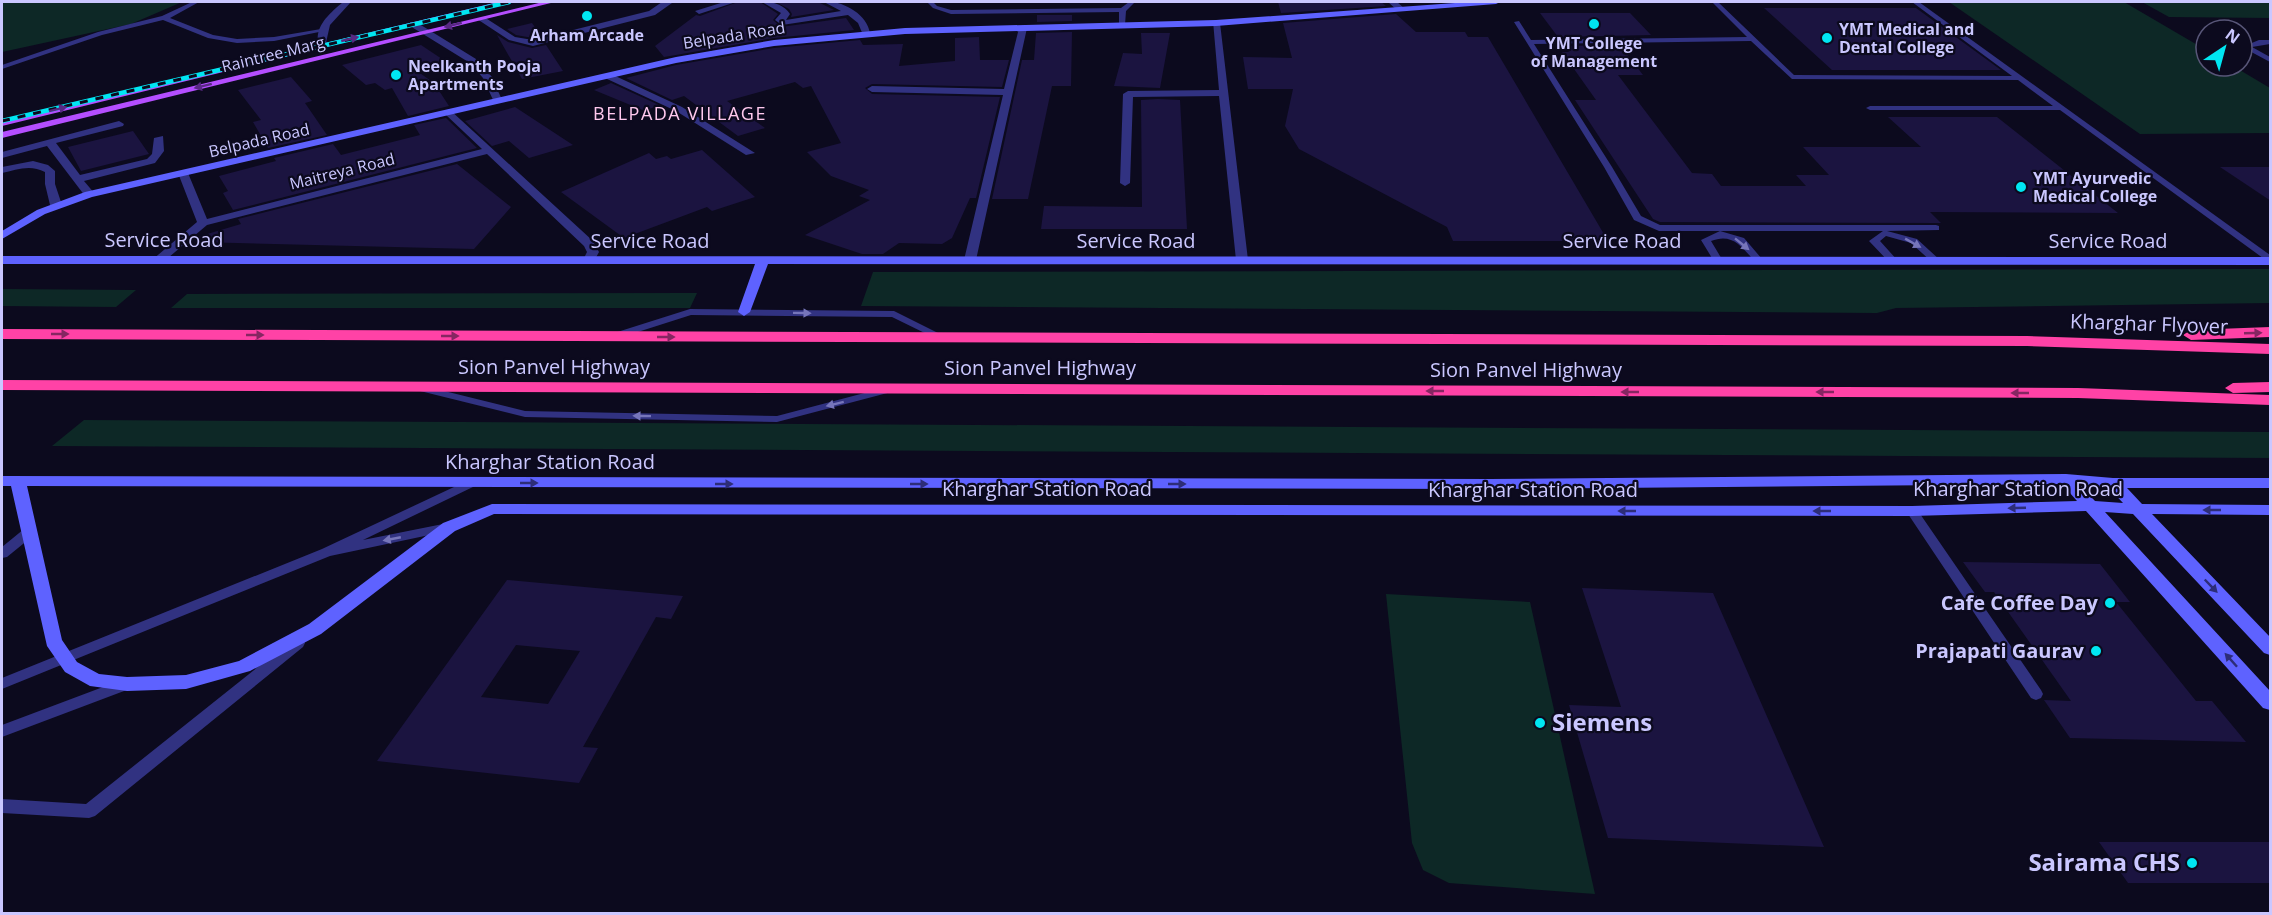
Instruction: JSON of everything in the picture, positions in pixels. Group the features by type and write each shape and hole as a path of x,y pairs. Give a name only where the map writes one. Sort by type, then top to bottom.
{"highway":[{"path":"2027,341 2271,332"},
{"name":"Sion Panvel Highway","path":"2,334 2027,341"},
{"name":"Kharghar Flyover","path":"2027,341 2271,349"},
{"name":"Sion Panvel Highway","path":"2,385 2078,393"},
{"path":"2078,393 2271,387"},
{"path":"2078,393 2271,400"}],"main road":[{"name":"Raintree Marg","path":"2,123 507,2"},
{"name":"Raintree Marg","path":"2,135 551,2"}],"street":[{"path":"322,45 321,31 347,2"},
{"path":"481,19 511,39 533,43 652,13 668,3 666,2"},
{"path":"699,11 732,2"},
{"path":"766,2 784,11 786,14 779,20 785,23 849,12"},
{"path":"828,2 849,12 866,27 866,33"},
{"path":"1392,2 1401,9"},
{"name":"Belpada Road","path":"2,236 56,205 88,194 497,100 723,51 866,33 1216,23 1496,2"},
{"path":"1216,23 1242,260"},
{"path":"413,24 473,61 487,77 497,100"},
{"path":"970,260 1023,28"},
{"path":"608,76 680,109 750,153"},
{"path":"872,88 1008,92"},
{"path":"1125,183 1128,94 1224,93"},
{"path":"449,112 589,244 593,252 589,260"},
{"path":"2,155 119,124"},
{"path":"78,179 151,161 156,158 159,150 159,138"},
{"path":"49,142 88,194"},
{"name":"Maitreya Road","path":"203,224 489,150"},
{"path":"2,164 34,156"},
{"path":"2,170 36,164 43,165 50,171 50,184 56,205"},
{"path":"158,260 203,224 183,172"},
{"name":"Service Road","path":"2,260 2271,260"},
{"path":"744,312 763,260"},
{"path":"2066,480 2271,703"},
{"name":"Kharghar Station Road","path":"2271,483 2113,483 2066,480 1490,484 10,481 29,532 53,641 71,667 96,681 127,684 186,682 244,666 315,629 449,527 492,509 1912,511 2090,506 2138,509 2271,510"},
{"path":"2113,483 2271,648"},
{"path":"1490,484 1498,511"}],"lane":[{"path":"2,67 100,33 164,18 196,2"},
{"path":"930,2 935,7 951,12 1123,10 1132,2"},
{"path":"1715,2 1792,77 2020,78"},
{"path":"1914,2 2271,260"},
{"path":"1122,25 1123,10"},
{"path":"164,18 207,36 230,41 269,39 321,31"},
{"path":"1517,22 1608,167 1637,218 1659,228 1718,231 1936,228"},
{"path":"1529,42 1753,39"},
{"path":"2271,42 2246,47 2271,60"},
{"path":"1869,108 2063,108"},
{"path":"1883,230 1874,241 1893,261"},
{"path":"1883,230 1914,241 1936,261"},
{"path":"1718,231 1706,240 1718,261"},
{"path":"1718,231 1741,240 1759,261"},
{"path":"614,336 690,312 744,312 894,314 943,338"},
{"path":"418,387 525,414 777,418 892,389"},
{"path":"2,684 327,552 471,483"},
{"path":"1912,511 2036,694"},
{"path":"327,552 449,527"},
{"path":"2,554 29,532"},
{"path":"2,806 89,811 315,629"},
{"path":"2,731 127,684"}],"green space":[{"path":"2,2 182,2 131,24 2,52"},
{"path":"1949,2 2124,2 2194,43 2194,78 2253,78 2270,88 2270,133 2140,134"},
{"path":"2142,2 2270,2 2270,18 2169,17"},
{"path":"2270,269 2270,303 1896,308 1877,313 861,306 873,272"},
{"path":"2,289 136,290 116,307 2,306"},
{"path":"697,293 690,308 171,308 187,294"},
{"path":"84,420 2270,432 2270,458 52,446"},
{"path":"1386,594 1530,602 1595,894 1449,883 1423,870 1412,843"}],"building":[{"path":"738,2 760,2 778,14 773,20 781,27 846,18 854,30 774,38 664,57 655,46 696,15 700,16"},
{"path":"776,2 818,2 834,10 791,17 789,9"},
{"path":"1278,2 1381,2 1386,6 1281,13"},
{"name":"YMT Medical and Dental College","path":"1764,8 1916,8 2001,70 1832,70"},
{"name":"YMT College of Management","path":"1540,13 1630,13 1651,35 1558,37"},
{"path":"1396,14 1416,32 1465,32 1468,37 1488,37 1608,241 1453,241 1447,227 1299,149 1285,126 1293,89 1248,89 1243,57 1292,58 1283,23"},
{"path":"1037,15 1072,15 1072,21 1037,22"},
{"path":"532,23 541,36 533,38 516,35 507,29"},
{"path":"1072,32 1071,86 1052,86 1028,199 992,199 1022,60 1034,60 1036,33"},
{"path":"1141,33 1170,33 1160,88 1114,86 1123,53 1142,54"},
{"path":"497,35 508,42 532,48 546,45 563,71 522,79"},
{"path":"979,37 980,60 1009,60 1002,87 872,84 865,88 872,94 1000,97 976,198 970,198 952,238 942,244 899,243 883,254 862,254 805,235 870,200 859,196 869,190 831,176 807,152 841,143 811,86 803,88 795,82 727,101 765,128 738,136 684,96 672,100 626,78 676,65 774,48 860,40 863,45 903,44 899,66 955,61 955,38"},
{"path":"421,45 448,63 417,71 434,83 449,106 408,116 392,88 385,90 375,83 366,85 342,65"},
{"path":"1620,45 1643,75 1618,75 1692,173 1712,174 1721,186 1806,186 1796,175 1829,175 1803,147 1921,147 1888,117 1997,117 2118,213 1930,212 1941,223 1660,222 1653,219 1575,100 1596,100 1562,52 1569,52 1564,46"},
{"path":"291,77 312,101 305,103 327,135 268,148 253,122 261,120 238,90"},
{"path":"611,83 659,105 645,111 594,90"},
{"path":"1141,100 1180,100 1187,229 1041,229 1044,206 1142,207"},
{"path":"515,107 573,145 529,158 509,141 492,146 465,121"},
{"path":"446,118 477,148 233,210 223,193 228,191 219,176 276,161 274,158 333,144 341,155 420,135 414,125"},
{"path":"133,131 149,154 81,171 68,147"},
{"path":"702,150 755,197 712,211 707,207 624,238 561,192 649,153 656,159 667,156 671,159"},
{"path":"457,164 511,207 474,249 198,242 197,237 241,224 238,219"},
{"path":"2220,167 2271,167 2271,201"},
{"name":"Prajapati Gaurav","path":"1963,562 2100,564 2130,602 2116,602 2196,701 2212,701 2246,742 2070,738 2044,700 2071,701 1994,592 1985,592"},
{"path":"507,580 683,596 671,619 656,617 583,747 598,748 579,783 377,761","holes":["516,645 580,651 548,704 481,697"]},
{"path":"1582,588 1713,593 1824,847 1608,838 1569,705 1621,707"},
{"name":"Sairama CHS","path":"2099,842 2271,842 2271,883 2128,883"}],"railway":[{"path":"2,121 509,2"}],"place":[{"name":"Arham Arcade","path":"587,16"},
{"name":"YMT College of Management","path":"1594,24"},
{"name":"YMT Medical and Dental College","path":"1827,38"},
{"name":"Neelkanth Pooja Apartments","path":"396,75"},
{"name":"YMT Ayurvedic Medical College","path":"2021,187"},
{"name":"Cafe Coffee Day","path":"2110,603"},
{"name":"Prajapati Gaurav","path":"2096,651"},
{"name":"Siemens","path":"1540,723"},
{"name":"Sairama CHS","path":"2192,863"}],"district":[{"name":"BELPADA VILLAGE","path":"680,114"}]}
